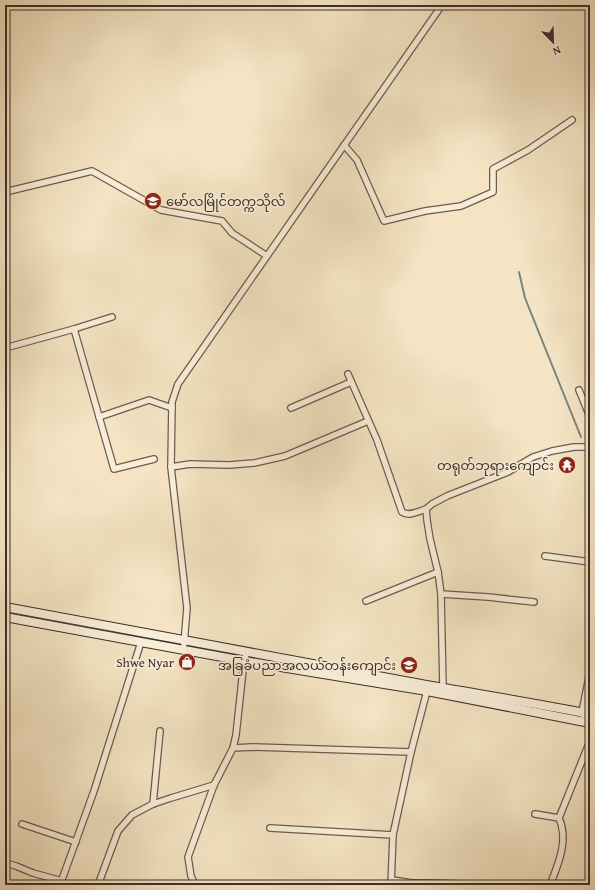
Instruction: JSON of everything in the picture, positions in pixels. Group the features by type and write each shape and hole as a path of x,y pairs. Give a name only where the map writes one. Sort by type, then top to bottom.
{"main road":[{"path":"5,607 443,688 586,717"},
{"path":"5,617 244,661 586,717"}],"street":[{"path":"183,650 187,608 171,467 172,402 178,384 442,5"},
{"path":"344,145 357,160 384,220 425,211 461,206 493,192 493,168 528,150 572,120"},
{"path":"5,192 92,171 161,210 222,222 232,233 267,256"},
{"path":"5,348 112,317"},
{"path":"74,329 114,469 154,459"},
{"path":"348,374 377,440 404,514 408,515 426,509 447,496 508,472 533,457 552,451 574,447 590,447"},
{"path":"291,408 351,382"},
{"path":"579,390 590,417"},
{"path":"99,417 149,400 172,408"},
{"path":"171,467 190,464 228,465 254,463 285,456 368,421"},
{"path":"426,509 426,520 442,594 443,688"},
{"path":"545,556 590,562"},
{"path":"366,600 438,572"},
{"path":"442,594 534,602"},
{"path":"5,863 61,883 94,791 141,642"},
{"path":"194,885 188,857 214,785 233,748 236,735 244,661 247,651"},
{"path":"586,717 590,672"},
{"path":"427,691 411,752 393,835 391,883 485,885"},
{"path":"153,804 160,731"},
{"path":"550,885 562,851 563,833 562,824 559,818 590,741"},
{"path":"233,748 260,747 411,752"},
{"path":"98,885 118,831 132,815 153,804 214,785"},
{"path":"535,814 559,818"},
{"path":"22,824 76,842"},
{"path":"270,828 393,835"}],"waterway":[{"path":"519,272 525,298 581,437"}],"place":[{"name":"မော်လမြိုင်တက္ကသိုလ်","path":"153,201"},
{"name":"တရုတ်ဘုရားကျောင်း","path":"567,465"},
{"name":"Shwe Nyar","path":"187,662"},
{"name":"အခြခံပညာအလယ်တန်းကျောင်း","path":"409,665"}]}
